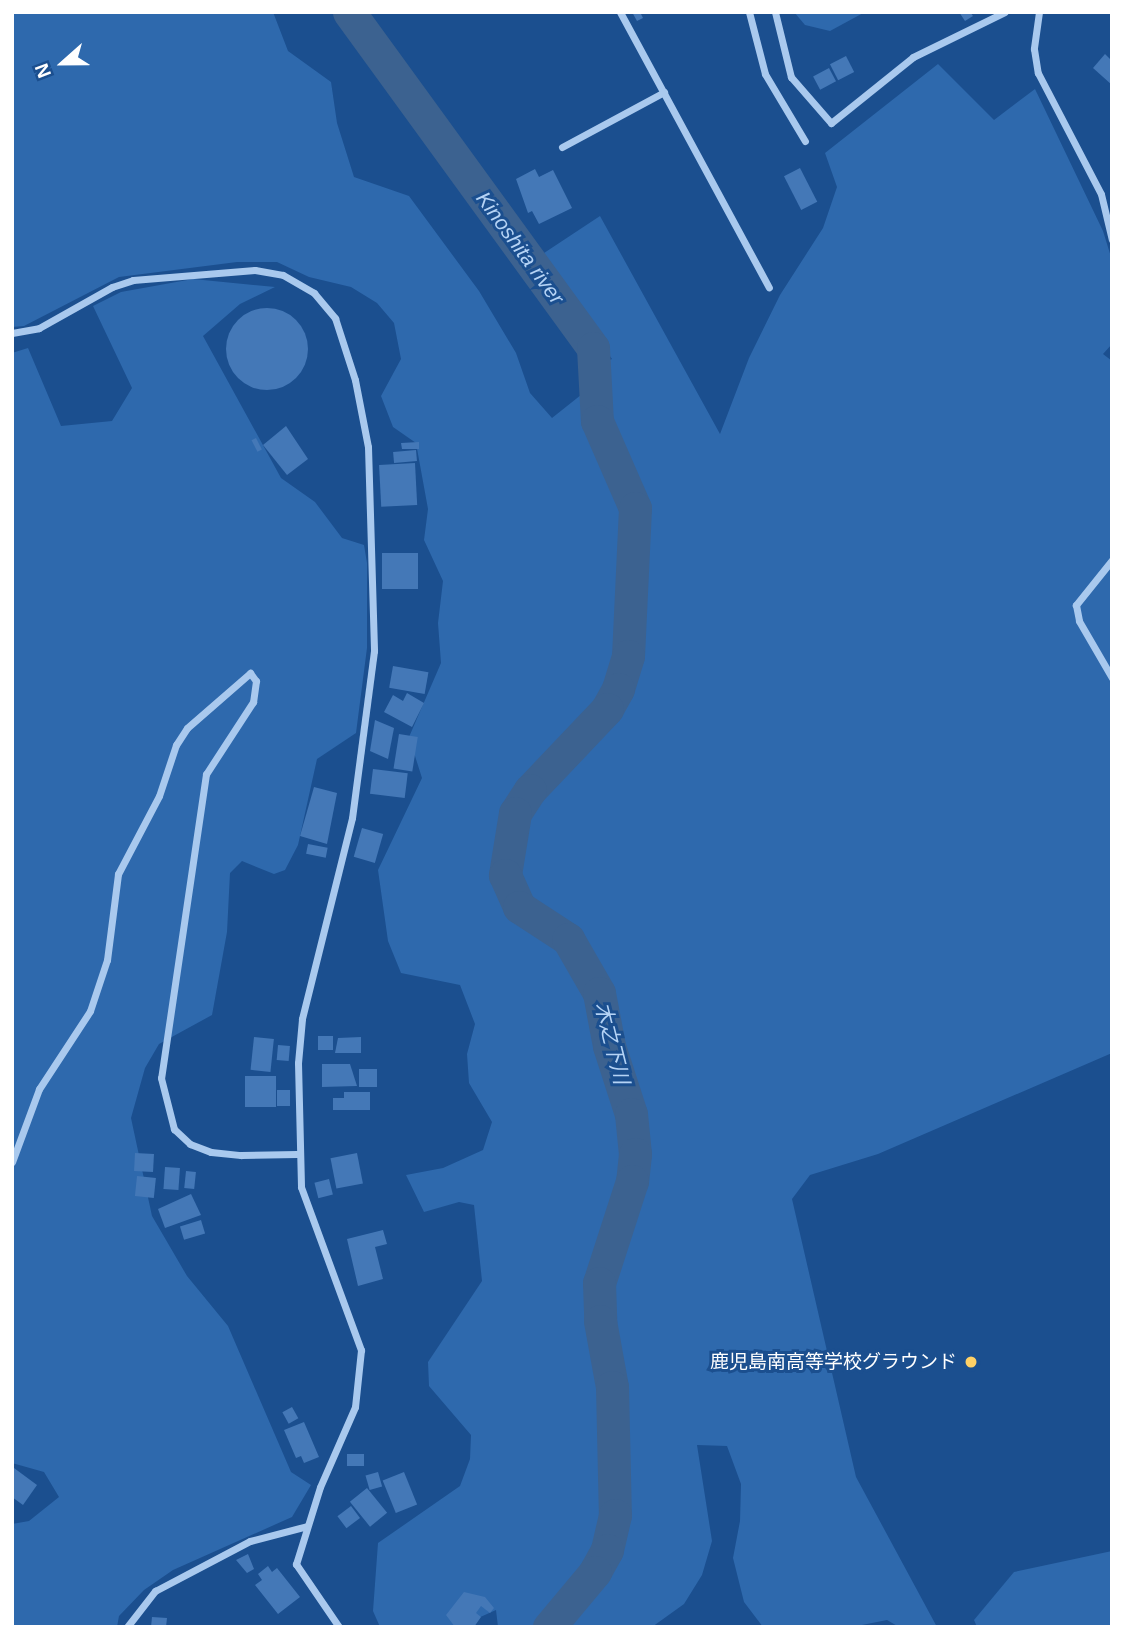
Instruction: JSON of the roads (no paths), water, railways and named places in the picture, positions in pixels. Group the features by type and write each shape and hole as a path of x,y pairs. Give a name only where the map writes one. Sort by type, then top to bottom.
{"street":[{"path":"620,12 769,287"},
{"path":"749,12 765,74 805,141"},
{"path":"775,12 791,77 831,122 913,57 1005,12"},
{"path":"1039,12 1034,49 1038,73 1101,194 1112,240"},
{"path":"562,147 664,92"},
{"path":"12,333 39,328 111,287 133,280 255,270 282,275 314,293 335,318 347,347 368,447 374,651 352,818 302,1018 298,1154 308,1210 361,1350 355,1407 307,1526 296,1564 339,1627"},
{"path":"1112,560 1076,605 1079,621 1112,678"},
{"path":"12,1162 39,1089 90,1011 107,960 118,874 159,796 176,745 187,728 250,673 256,681 253,702 206,774 186,929 164,1038 161,1078 174,1129 190,1144 221,1153 298,1154"},
{"path":"127,1627 155,1591 250,1541 307,1526"}],"waterway":[{"name":"木之下川","path":"349,12 593,348 597,421 635,508 628,656 618,689 607,709 530,790 515,813 505,875 519,907 568,939 599,993 609,1046 631,1114 635,1154 632,1181 599,1283 600,1321 612,1387 615,1515 607,1550 595,1572 549,1627"}],"place":[{"name":"鹿児島南高等学校グラウンド","path":"971,1362"}],"water label":[{"name":"Kinoshita river","path":"520,248"}]}
